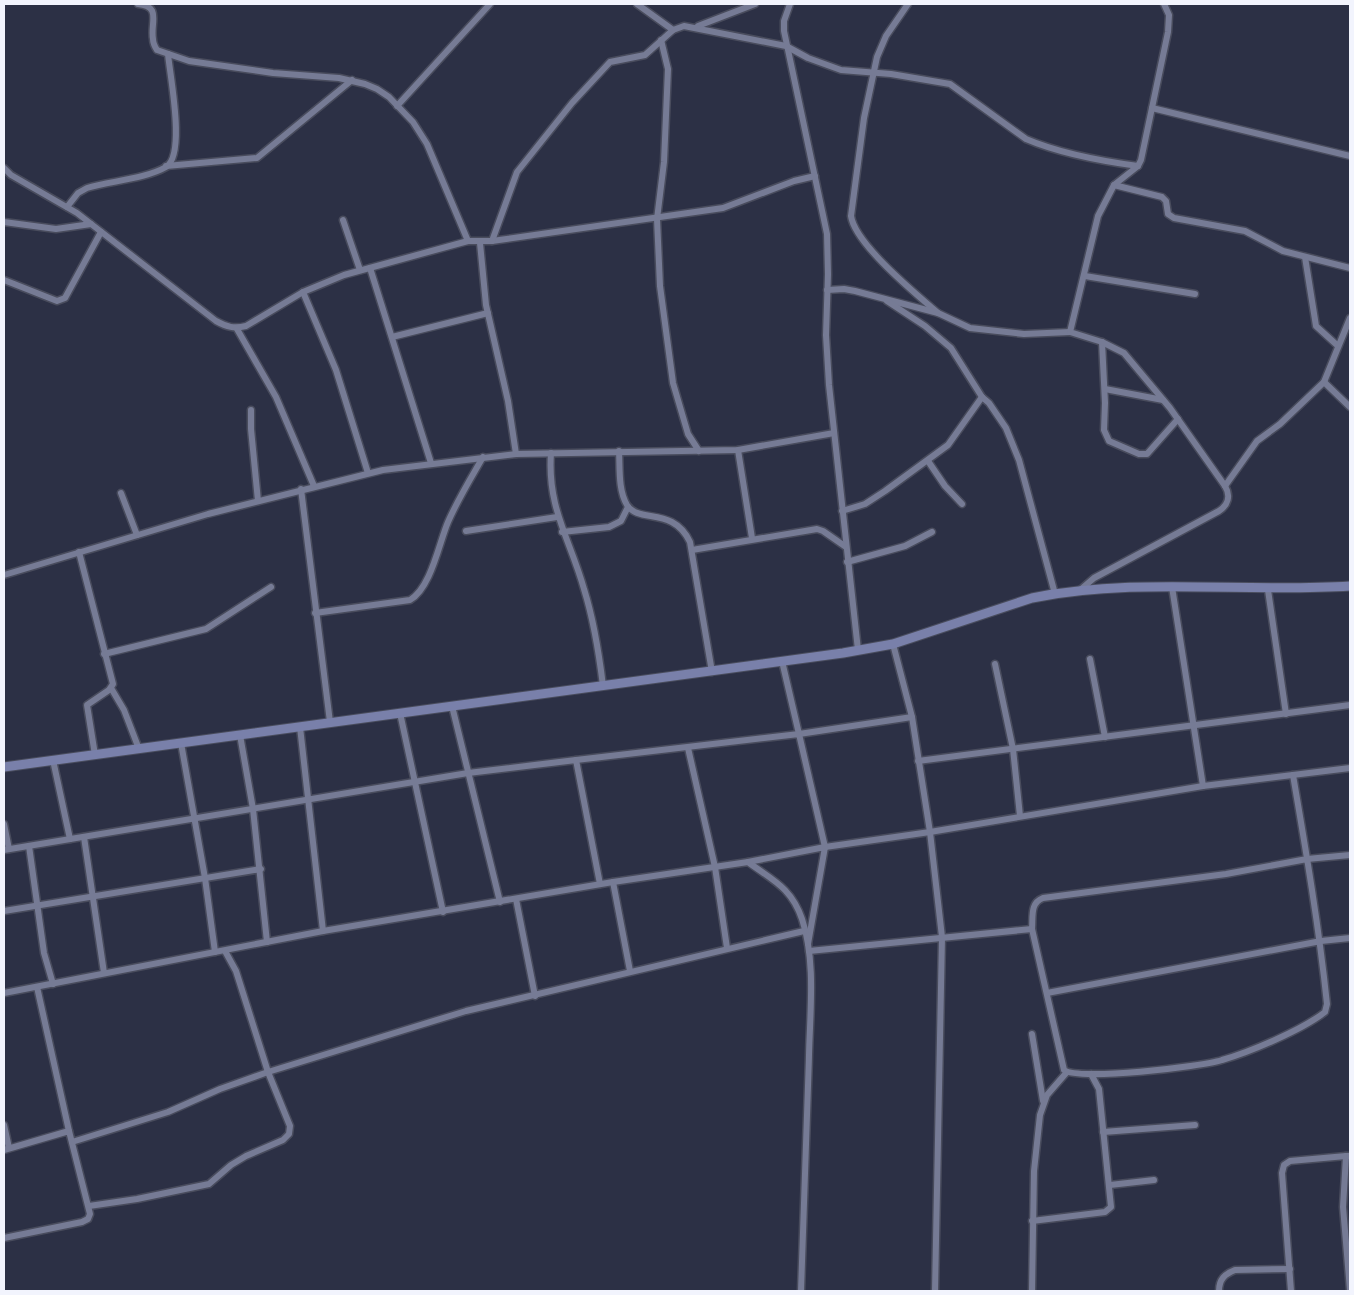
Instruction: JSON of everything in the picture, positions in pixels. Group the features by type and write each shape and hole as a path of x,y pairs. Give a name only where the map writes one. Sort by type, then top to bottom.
{"street":[{"path":"138,4 151,8 154,15 153,39 156,50 189,61 273,73 352,80 377,89 412,122 426,144 468,241"},
{"path":"397,106 490,4"},
{"path":"638,4 673,30"},
{"path":"695,27 755,4"},
{"path":"790,4 784,21 786,46 827,234 826,335 847,562 858,650"},
{"path":"908,4 883,41 873,72 864,118 852,221 860,236 887,266 938,314"},
{"path":"1070,332 1098,216 1114,185 1138,166 1168,32 1169,15 1164,4"},
{"path":"492,241 517,172 548,131 607,64 645,56 673,30 684,26 786,46 826,66 859,73 873,72 950,84 1026,139 1104,162 1138,166"},
{"path":"662,40 668,69 664,162 657,218 658,256 669,364 681,414 688,434 699,452"},
{"path":"166,166 172,161 177,141 168,54"},
{"path":"68,207 78,193 87,188 166,166 257,158 352,80"},
{"path":"1152,108 1350,156"},
{"path":"4,168 11,175 68,207 216,321 226,327 237,328 246,326 303,292 360,270 468,241 480,243 723,208 794,181 815,176"},
{"path":"1114,185 1164,198 1168,214 1174,218 1245,231 1283,251 1350,268"},
{"path":"343,220 360,270"},
{"path":"4,222 56,229 91,224"},
{"path":"4,280 57,301 65,298 101,232"},
{"path":"480,243 488,313 508,401 516,454"},
{"path":"1305,256 1316,326 1338,346"},
{"path":"370,268 431,462"},
{"path":"1085,276 1195,294"},
{"path":"827,290 844,289 938,314 970,328 1024,334 1070,332 1102,342 1124,353 1178,419 1225,486 1228,493 1227,502 1219,511 1094,578 1079,592"},
{"path":"303,292 336,370 368,473"},
{"path":"887,301 925,326 951,348 982,397 1001,419 1012,441 1056,594"},
{"path":"392,337 488,313"},
{"path":"1225,486 1257,441 1287,417 1324,382 1350,318"},
{"path":"237,328 276,397 314,486"},
{"path":"1102,342 1101,364 1105,389 1105,436 1109,441 1139,454 1149,453 1178,419"},
{"path":"1324,382 1350,407"},
{"path":"1105,389 1163,400"},
{"path":"842,511 864,504 928,461 952,442 965,418 982,397"},
{"path":"251,410 250,429 258,501"},
{"path":"4,575 137,535 314,486 368,473 431,462 516,454 738,450 834,433"},
{"path":"738,450 752,538"},
{"path":"619,451 621,484 628,507 634,511 664,518 682,527 692,550 712,672"},
{"path":"551,453 551,482 558,517 584,588 595,631 603,686"},
{"path":"315,612 410,600 416,596 431,569 449,521 483,458"},
{"path":"928,461 945,486 962,504"},
{"path":"301,490 330,722"},
{"path":"121,493 137,535"},
{"path":"562,532 610,527 621,521 628,507"},
{"path":"466,531 558,517"},
{"path":"692,550 752,538 821,530 846,547"},
{"path":"847,562 905,546 932,532"},
{"path":"79,552 112,679 111,688 124,710 139,749"},
{"path":"4,767 712,672 858,650 893,644 1032,598 1056,594 1172,588 1268,590 1350,586"},
{"path":"104,654 206,629 271,587"},
{"path":"1172,588 1203,786"},
{"path":"1268,590 1286,714"},
{"path":"893,644 912,718 930,832 942,937 935,1291"},
{"path":"1090,659 1105,737"},
{"path":"782,661 825,847 808,949 809,1052 801,1291"},
{"path":"996,664 1013,749 1020,816"},
{"path":"95,755 86,705 111,688"},
{"path":"452,706 500,902"},
{"path":"918,761 1350,706"},
{"path":"400,713 443,912"},
{"path":"4,824 7,850 468,773 688,748 912,718"},
{"path":"300,726 324,931"},
{"path":"240,735 254,809 267,942"},
{"path":"181,743 205,878 215,952"},
{"path":"688,748 715,867 727,948"},
{"path":"53,760 70,839"},
{"path":"576,760 600,884"},
{"path":"4,993 324,931 516,900 600,884 748,862 825,847 930,832 1203,786 1350,768"},
{"path":"1293,775 1307,859 1321,941 1327,1009 1322,1014 1295,1029 1221,1060 1151,1070 1092,1074 1067,1072 1061,1066 1032,929 1033,907 1037,900 1226,874 1307,859 1350,855"},
{"path":"84,837 104,973"},
{"path":"29,846 47,967 53,984"},
{"path":"748,862 777,881 789,894 802,919 808,949"},
{"path":"4,911 261,869"},
{"path":"613,882 630,971"},
{"path":"516,900 535,996"},
{"path":"808,949 1032,929"},
{"path":"72,1142 168,1112 220,1089 268,1072 466,1011 804,931"},
{"path":"1047,993 1321,941 1350,938"},
{"path":"89,1206 137,1199 210,1184 230,1165 283,1140 289,1134 290,1126 268,1072 236,971 225,950"},
{"path":"4,1238 82,1222 88,1219 90,1214 69,1131 37,987"},
{"path":"1032,1034 1043,1101 1034,1172 1032,1291"},
{"path":"1043,1101 1050,1090 1067,1072"},
{"path":"1032,1221 1108,1211 1112,1203 1099,1089 1092,1074"},
{"path":"4,1125 6,1149 69,1131"},
{"path":"1103,1132 1195,1125"},
{"path":"1291,1291 1282,1173 1284,1165 1290,1161 1348,1156 1343,1207 1350,1290"},
{"path":"1110,1185 1154,1180"},
{"path":"1219,1291 1224,1276 1236,1270 1290,1269"}]}
